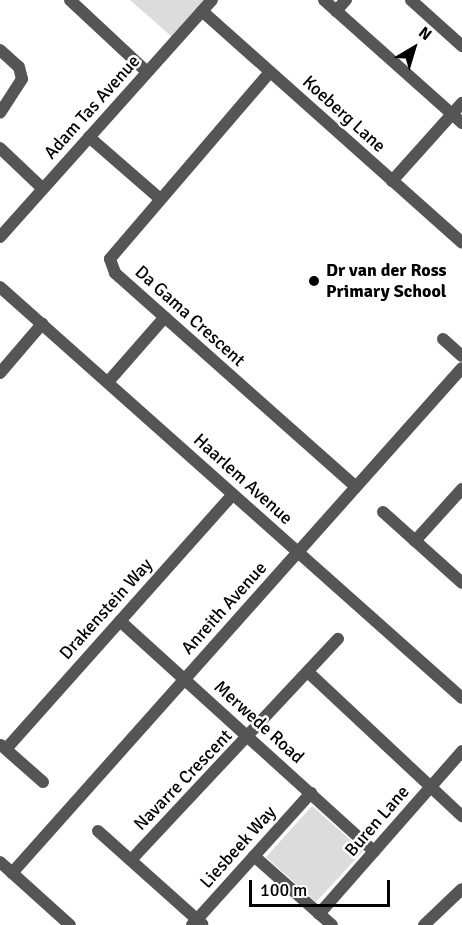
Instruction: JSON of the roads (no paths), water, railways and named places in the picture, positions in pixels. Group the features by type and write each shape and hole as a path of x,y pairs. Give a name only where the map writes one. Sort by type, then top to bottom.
{"street":[{"path":"70,0 147,72"},
{"name":"Adam Tas Avenue","path":"0,237 212,0"},
{"path":"324,0 462,123"},
{"path":"336,11 346,0"},
{"path":"411,0 462,46"},
{"name":"Koeberg Lane","path":"202,11 462,243"},
{"path":"0,50 19,67 22,79 0,113"},
{"name":"Da Gama Crescent","path":"270,72 158,197 110,259 115,273 356,488"},
{"path":"392,181 462,103"},
{"path":"89,137 158,197"},
{"path":"0,148 43,189"},
{"name":"Haarlem Avenue","path":"0,287 461,695"},
{"path":"108,382 165,317"},
{"path":"0,373 42,324"},
{"path":"443,339 462,356"},
{"name":"Anreith Avenue","path":"12,873 462,368"},
{"path":"415,541 462,489"},
{"name":"Drakenstein Way","path":"3,746 120,621 233,494"},
{"path":"382,512 462,583"},
{"name":"Merwede Road","path":"120,621 374,851"},
{"name":"Navarre Crescent","path":"131,860 188,796 250,738 338,639"},
{"path":"308,672 462,816"},
{"path":"3,746 43,782"},
{"name":"Buren Lane","path":"319,914 462,751"},
{"name":"Liesbeek Way","path":"198,923 311,793"},
{"path":"98,831 198,923"},
{"path":"254,856 332,925"},
{"path":"0,862 70,925"},
{"path":"424,925 462,889"}],"place":[{"name":"Dr van der Ross Primary School","path":"314,281"}]}
